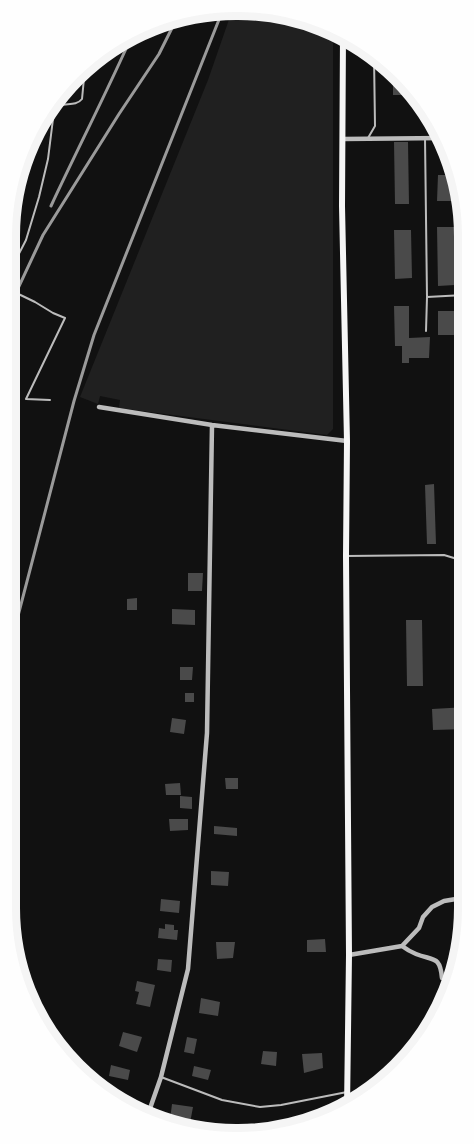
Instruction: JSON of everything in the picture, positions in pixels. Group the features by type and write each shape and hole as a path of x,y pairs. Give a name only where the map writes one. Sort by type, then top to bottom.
{"main road":[{"path":"343,44 342,206 347,441 349,955 347,1098"}],"street":[{"path":"343,139 434,138"},
{"path":"99,407 347,441"},
{"path":"150,1110 161,1077 188,969 206,745 212,424"},
{"path":"349,955 402,946 419,928 423,917 432,907 444,901 458,899"},
{"path":"402,946 416,954 435,960 441,968 442,978"}],"lane":[{"path":"368,138 375,126 374,65"},
{"path":"61,104 79,103 82,99 84,78"},
{"path":"16,260 26,240 39,198 55,113"},
{"path":"425,138 426,331"},
{"path":"16,293 53,314 66,318 26,399 50,400"},
{"path":"427,297 458,296"},
{"path":"346,556 444,555 458,559"},
{"path":"161,1077 222,1101 260,1107 347,1092"}],"shaded area":[{"path":"230,16 266,18 308,28 333,38 333,429 327,435 119,408 120,400 100,396 98,404 80,397 208,80"}],"building":[{"path":"393,81 405,95 393,95"},
{"path":"394,142 408,142 409,204 395,204"},
{"path":"438,175 449,175 454,201 437,201"},
{"path":"437,227 454,227 455,285 438,286"},
{"path":"394,230 411,230 412,278 395,279"},
{"path":"394,306 409,306 409,338 430,337 429,358 409,358 409,363 402,363 402,346 395,346"},
{"path":"438,311 455,311 454,335 438,335"},
{"path":"434,484 436,544 427,544 425,485"},
{"path":"188,573 203,573 202,591 188,591"},
{"path":"137,598 137,610 127,610 127,599"},
{"path":"172,609 195,610 195,625 172,624"},
{"path":"406,620 422,620 423,686 407,686"},
{"path":"180,667 193,667 192,680 180,680"},
{"path":"185,693 194,693 194,702 185,702"},
{"path":"458,708 458,729 433,730 432,709"},
{"path":"172,718 186,720 184,734 170,732"},
{"path":"225,778 238,778 238,789 226,789"},
{"path":"180,783 181,795 166,795 165,784"},
{"path":"180,796 192,797 192,809 180,808"},
{"path":"169,819 188,819 188,830 170,831"},
{"path":"214,826 237,828 237,836 214,834"},
{"path":"211,871 229,872 228,886 211,885"},
{"path":"161,899 180,901 179,913 160,911"},
{"path":"165,924 174,925 174,930 178,930 177,940 158,938 159,928 165,929"},
{"path":"325,939 326,952 307,952 307,940"},
{"path":"216,942 235,942 233,958 217,959"},
{"path":"158,959 172,960 171,972 157,970"},
{"path":"137,981 155,985 150,1007 136,1004 139,992 135,991"},
{"path":"201,998 220,1002 218,1016 199,1013"},
{"path":"123,1032 142,1037 137,1052 119,1046"},
{"path":"187,1037 197,1039 194,1054 184,1052"},
{"path":"263,1051 277,1052 276,1066 261,1064"},
{"path":"322,1053 323,1068 304,1073 302,1054"},
{"path":"111,1065 130,1070 128,1080 109,1076"},
{"path":"194,1066 211,1070 208,1080 192,1076"},
{"path":"172,1104 193,1107 190,1122 170,1117"}],"railway":[{"path":"16,624 74,401 94,335 220,17"},
{"path":"16,293 43,235 159,54 173,26"},
{"path":"51,206 127,46"}]}
